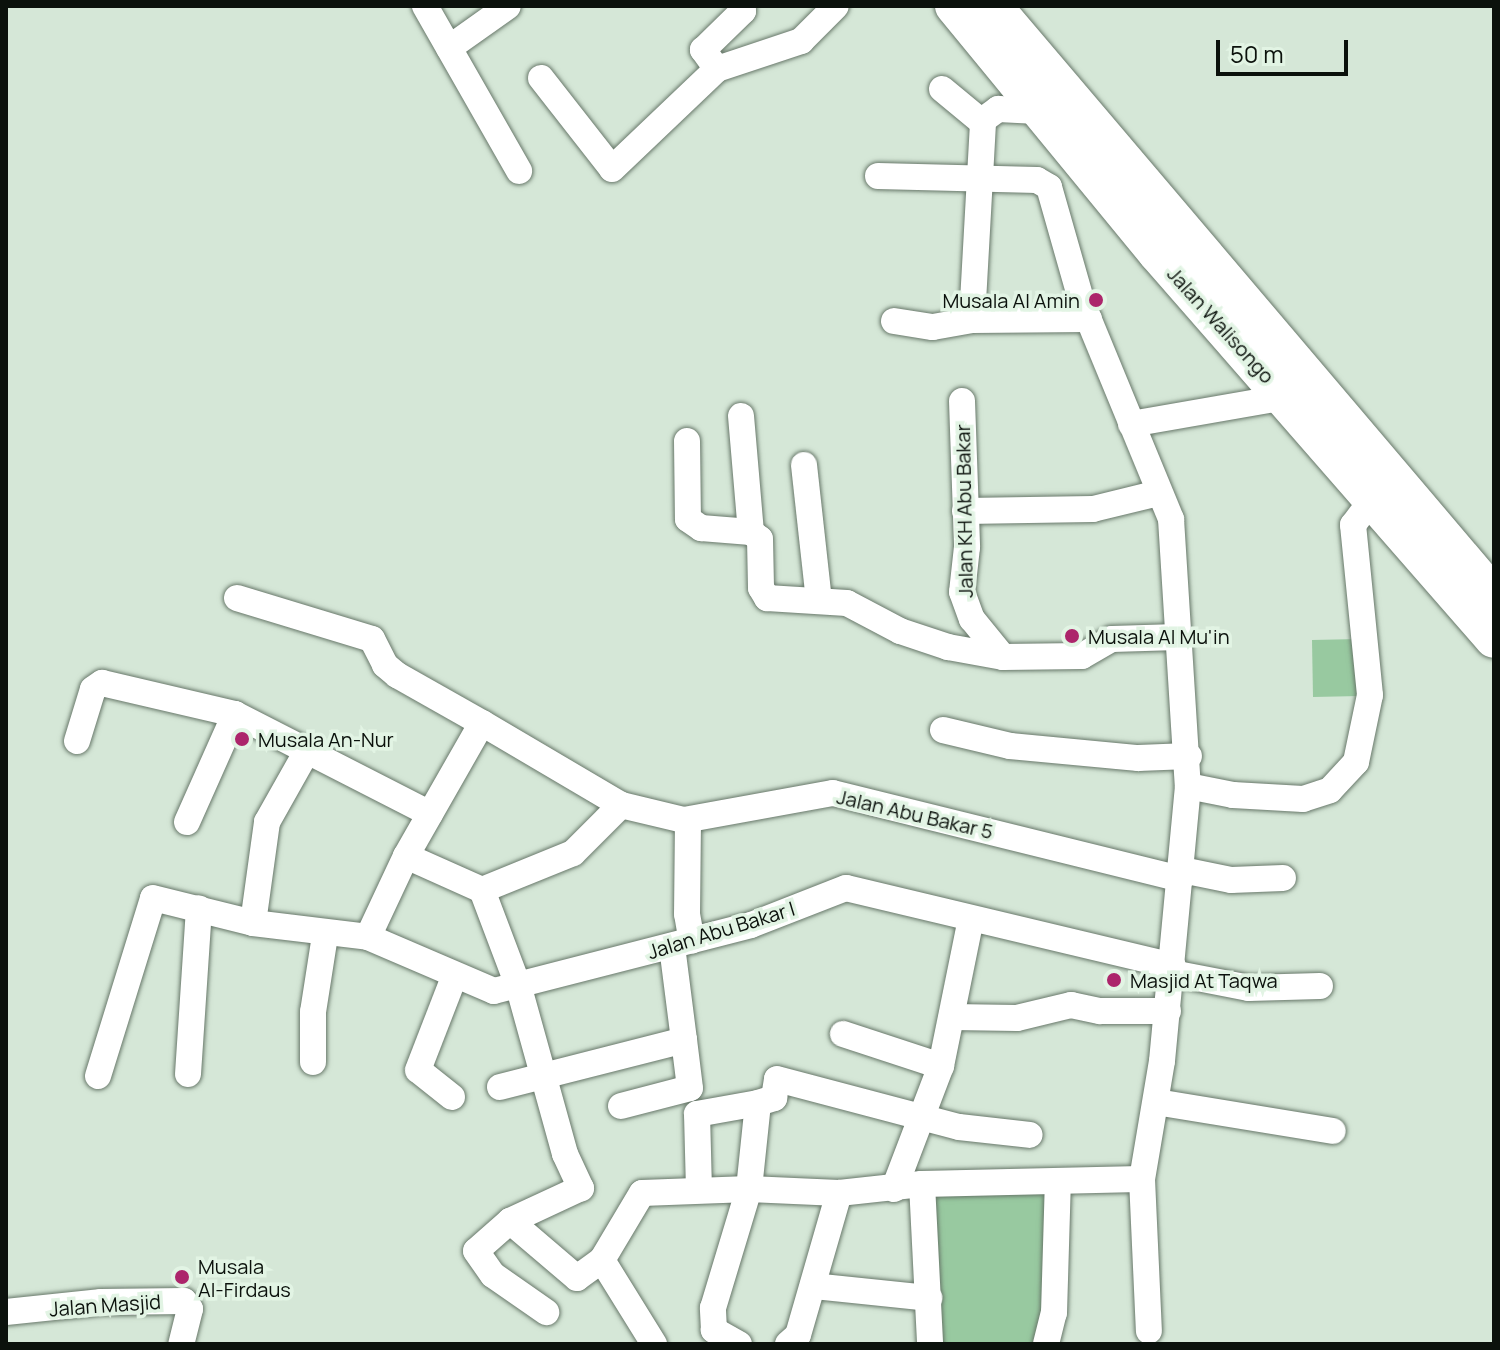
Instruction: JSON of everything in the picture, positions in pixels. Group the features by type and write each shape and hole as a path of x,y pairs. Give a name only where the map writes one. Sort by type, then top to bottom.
{"highway":[{"name":"Jalan Walisongo","path":"954,6 1038,111 1494,639"},
{"name":"Jalan Walisongo","path":"993,6 1494,596"}],"street":[{"path":"425,6 519,171"},
{"path":"449,48 508,6"},
{"path":"717,69 703,50 743,11 741,6"},
{"path":"541,78 612,169 717,69 801,41 836,6"},
{"path":"942,89 983,120"},
{"path":"972,320 977,179 983,120 998,109 1038,111"},
{"path":"878,176 1037,180 1049,187 1089,319 1175,537 1178,637 1189,756 1182,874 1168,1011 1142,1179 1149,1331"},
{"path":"894,321 933,327 972,320 1089,319"},
{"path":"1131,424 1285,397"},
{"name":"Jalan KH Abu Bakar","path":"962,401 965,511 962,592 972,619 1003,657"},
{"path":"741,416 751,532"},
{"path":"687,441 688,519 701,528 751,532 760,539 761,588 767,598 847,603 900,631 948,647 1003,657 1082,656 1112,639 1178,637"},
{"path":"804,465 819,600"},
{"path":"965,511 1093,509 1158,493"},
{"path":"1188,786 1233,795 1303,799 1330,790 1356,762 1370,695 1353,525 1372,500"},
{"name":"Jalan Abu Bakar 5","path":"237,598 372,639 385,665 397,675 621,805 688,820 833,793 1182,874 1231,880 1283,878"},
{"path":"77,741 97,684 235,714 430,814"},
{"path":"187,822 235,714"},
{"path":"98,1076 149,901 160,898 253,923 325,935 368,937 406,856 482,723"},
{"path":"943,730 1010,746 1138,758 1189,756"},
{"path":"253,923 267,822 307,751"},
{"path":"482,890 573,853 621,805"},
{"path":"621,1106 690,1088 684,1040 682,943 687,914 688,820"},
{"path":"406,856 482,890 519,988 581,1190 510,1221 477,1254 493,1275 546,1312"},
{"name":"Jalan Abu Bakar I","path":"368,937 454,977 494,991 519,988 751,925 846,888 1249,988 1320,986"},
{"path":"188,1074 199,908"},
{"path":"894,1189 925,1119 941,1066 971,919"},
{"path":"313,1062 313,1012 325,935"},
{"path":"452,1097 418,1070 454,977"},
{"path":"952,1017 1017,1018 1071,1005 1100,1011 1168,1011"},
{"path":"843,1034 941,1066"},
{"path":"500,1087 543,1073 684,1040"},
{"path":"699,1190 697,1114 774,1098 779,1078 925,1119 1030,1135"},
{"path":"1156,1102 1333,1131"},
{"path":"739,1344 714,1330 713,1308 749,1189 758,1103"},
{"path":"510,1221 577,1278 602,1260 642,1193 749,1189 839,1193 922,1184 1142,1179"},
{"path":"1046,1344 1054,1313 1058,1182"},
{"path":"922,1184 930,1344"},
{"path":"788,1344 798,1335 839,1193"},
{"path":"602,1260 654,1344"},
{"path":"813,1286 929,1298"},
{"name":"Jalan Masjid","path":"6,1312 101,1302 184,1301 188,1318 181,1344"}],"green space":[{"path":"1359,639 1360,696 1313,697 1312,640"},
{"path":"1054,1186 1043,1344 935,1344 932,1191"}],"place":[{"name":"Musala Al Amin","path":"1096,300"},
{"name":"Musala Al Mu'in","path":"1072,636"},
{"name":"Musala An-Nur","path":"242,739"},
{"name":"Masjid At Taqwa","path":"1114,980"},
{"name":"Musala Al-Firdaus","path":"182,1277"}]}
